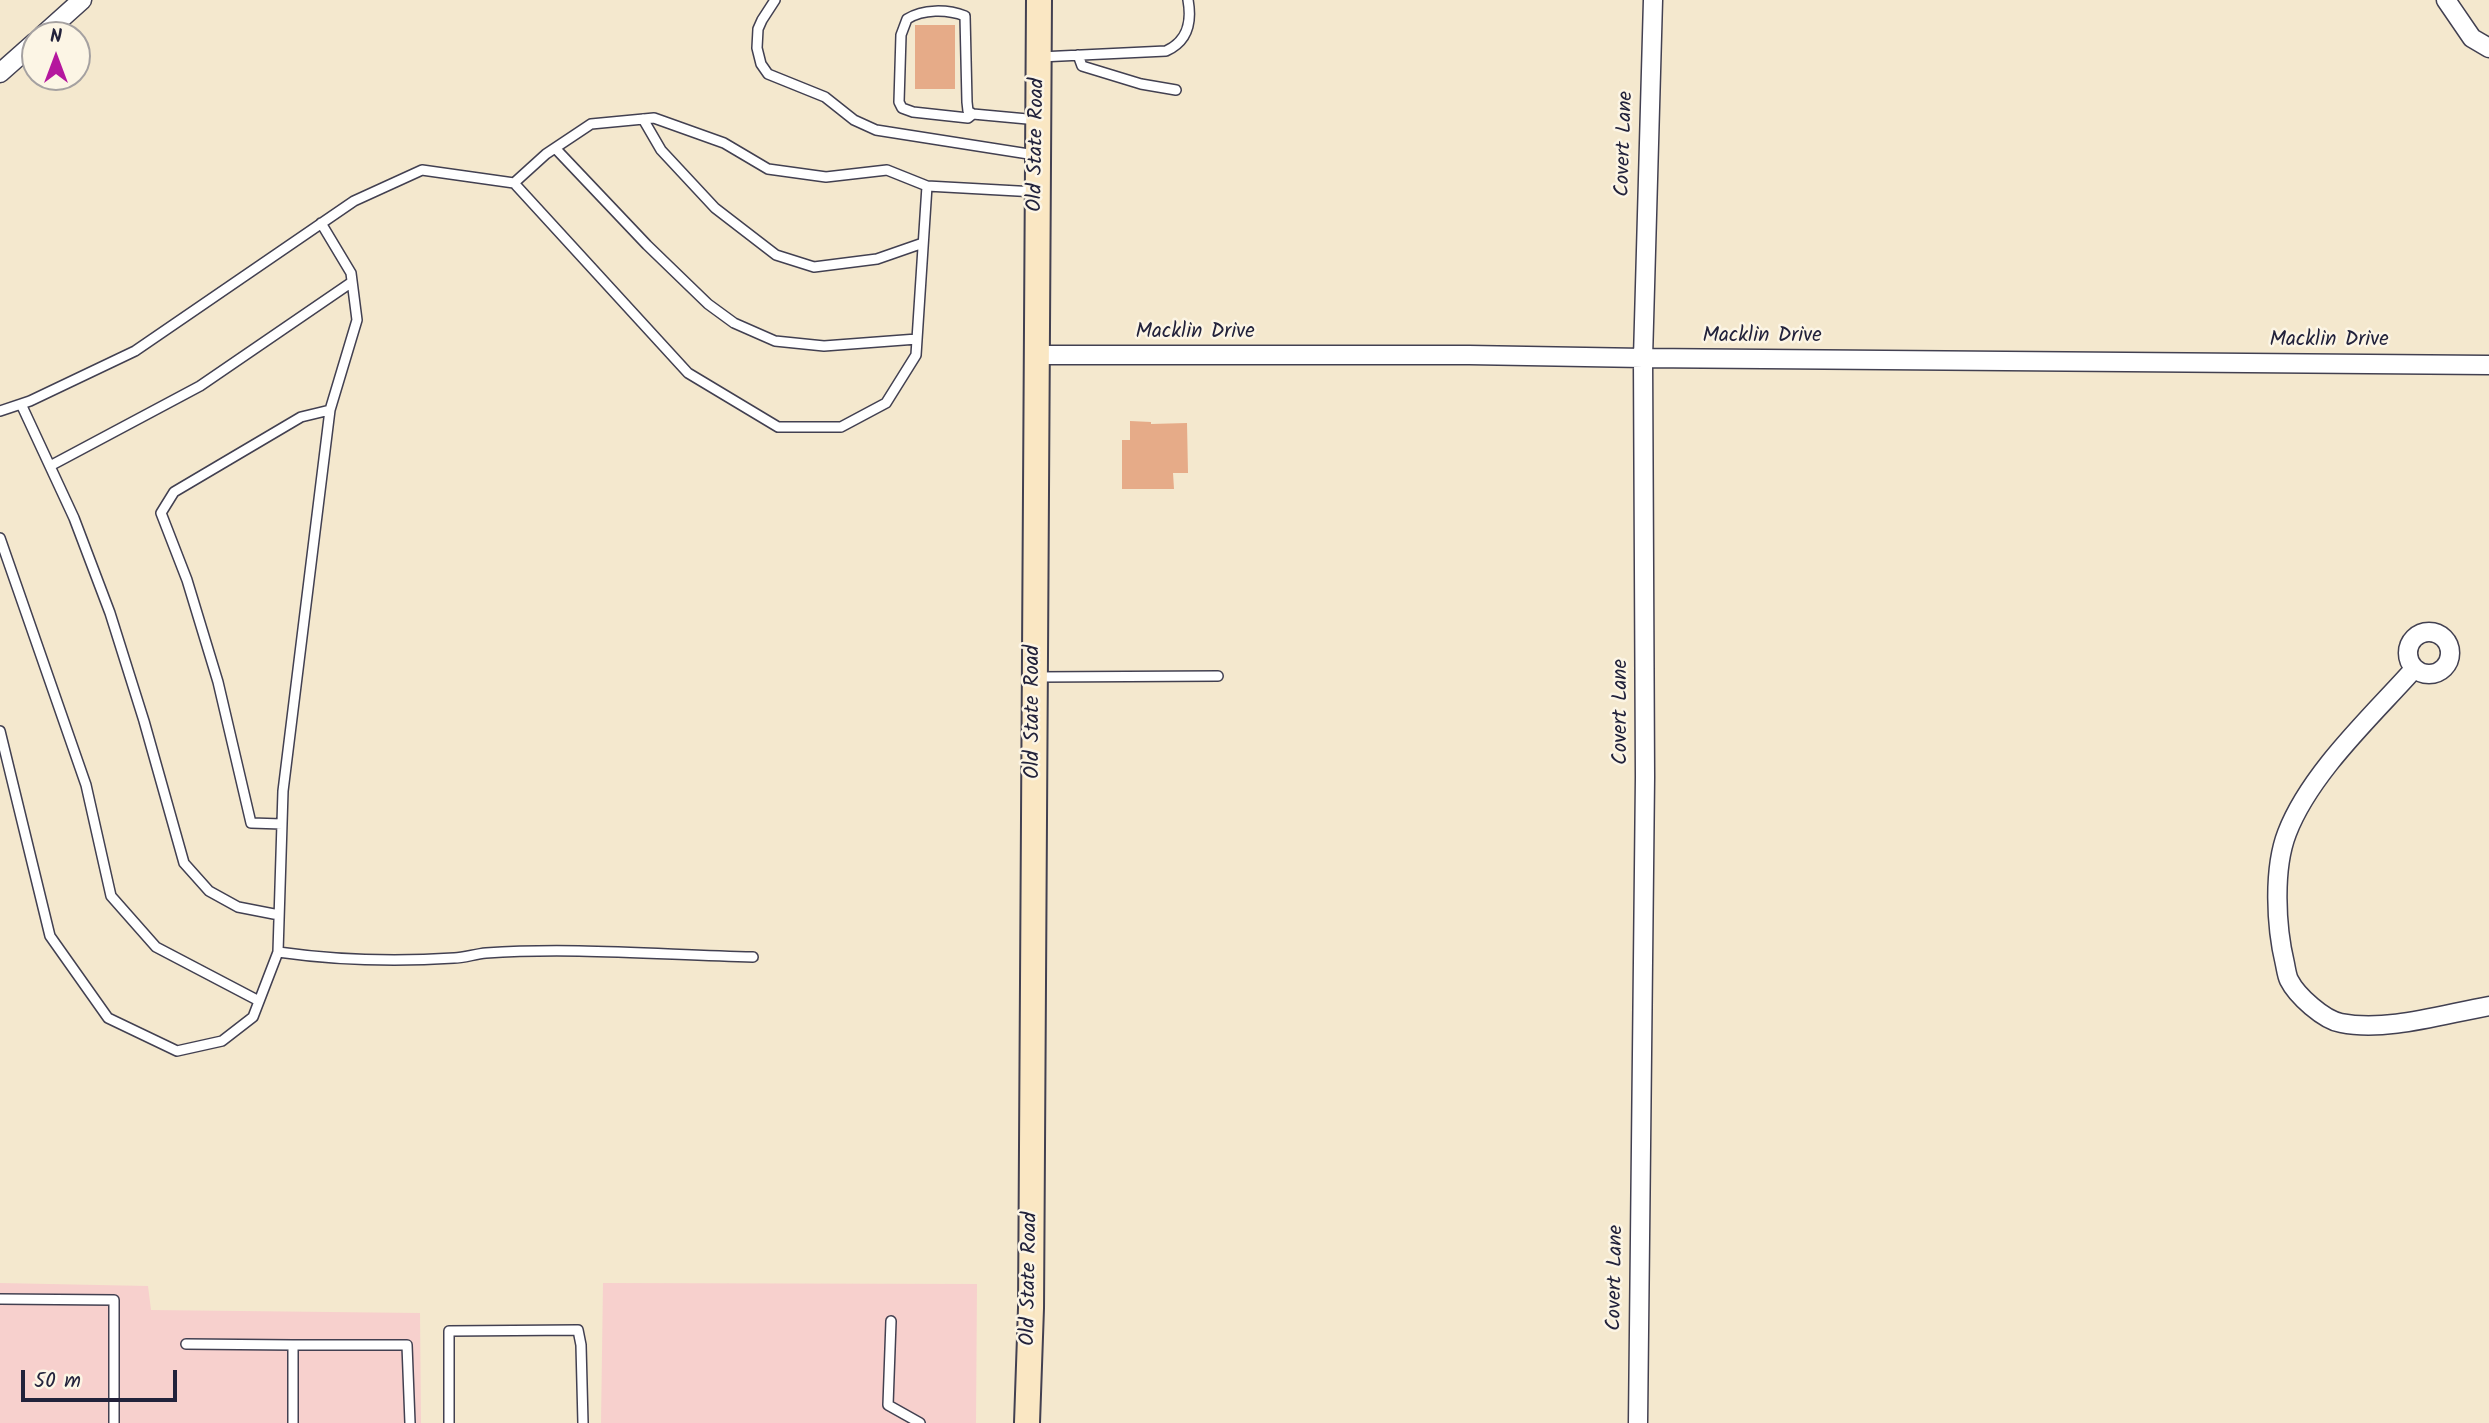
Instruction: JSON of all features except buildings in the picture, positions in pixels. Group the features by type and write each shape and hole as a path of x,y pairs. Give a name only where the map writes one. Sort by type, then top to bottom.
{"street":[{"path":"59,21 82,0"},
{"name":"Old State Road","path":"1027,1423 1031,1295 1039,0"},
{"name":"Covert Lane","path":"1638,1423 1646,777 1643,358 1653,0"},
{"path":"2446,0 2472,38 2489,48"},
{"path":"0,72 21,54"},
{"name":"Macklin Drive","path":"1036,355 1469,355 2489,365"},
{"path":"2414,669 2322,773 2303,801 2286,834 2278,878 2278,927 2282,950 2289,980 2307,1004 2338,1023 2373,1026 2489,1006"}],"lane":[{"path":"775,0 758,30 757,48 761,64 768,74 825,97 854,120 876,130 1038,156"},
{"path":"1039,57 1166,51 1178,45 1185,36 1190,11 1188,0"},
{"path":"973,114 968,118 913,112 902,108 901,35 907,19 924,12 950,12 965,16 968,111 973,114 1038,120"},
{"path":"1079,55 1082,66 1141,84 1176,90"},
{"path":"514,183 555,148 591,124 654,118 724,143 768,169 826,177 887,170 927,186 1037,192"},
{"path":"643,119 661,150 715,208 776,254 814,267 877,259 923,243"},
{"path":"555,148 708,304 734,323 775,341 824,346 917,339"},
{"path":"0,411 21,404 135,351 354,201 422,170 514,183 688,373 778,427 841,427 886,403 916,355 927,186"},
{"path":"0,732 50,936 108,1018 177,1051 222,1041 253,1017 278,952 283,791 330,410 357,320 351,273 320,223"},
{"path":"50,466 200,386 352,282"},
{"path":"21,404 74,517 110,614 144,721 184,863 209,891 238,907 279,915"},
{"path":"282,824 251,823 218,682 187,580 161,513 174,492 301,417 330,410"},
{"path":"0,538 86,785 111,896 156,947 259,1001"},
{"path":"1034,677 1218,676"},
{"path":"278,952 312,957 388,959 455,958 484,953 567,952 753,957"},
{"path":"0,1299 114,1300 114,1423"},
{"path":"891,1321 888,1405 920,1423"},
{"path":"449,1423 449,1331 552,1330 578,1330 581,1345 583,1423"},
{"path":"186,1344 407,1345 410,1423"},
{"path":"293,1345 293,1423"}],"shaded area":[{"path":"0,1283 148,1286 151,1310 420,1313 421,1423 0,1423"},
{"path":"603,1283 977,1284 976,1423 601,1423"}]}
